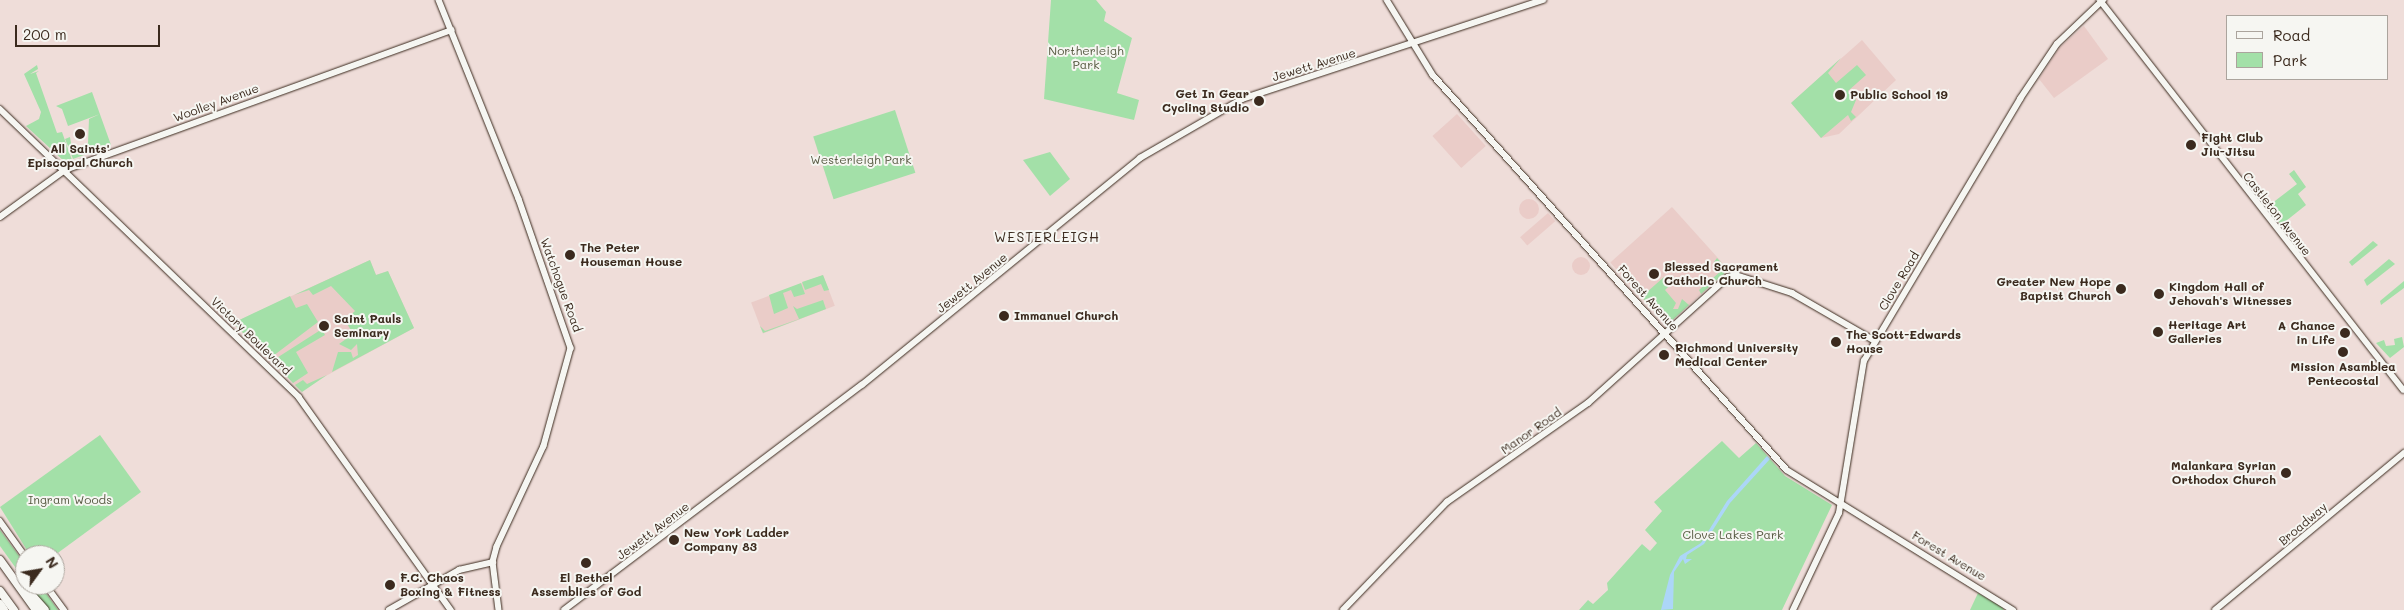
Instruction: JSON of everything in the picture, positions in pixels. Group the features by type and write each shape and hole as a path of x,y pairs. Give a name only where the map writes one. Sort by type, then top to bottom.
{"highway":[{"path":"0,560 36,610"},
{"path":"12,577 45,610"},
{"path":"0,591 14,610"},
{"path":"0,604 4,610"}],"street":[{"name":"Watchogue Road","path":"439,0 571,348 544,446 493,562"},
{"name":"Forest Avenue","path":"1387,0 1412,45 1458,104 1666,333 1787,470 2013,610"},
{"name":"Jewett Avenue","path":"564,610 850,395 1140,158 1242,99 1412,45 1543,0"},
{"name":"Clove Road","path":"1793,610 1841,504 1864,361 2049,55 2101,1"},
{"name":"Castleton Avenue","path":"2101,1 2404,390"},
{"name":"Woolley Avenue","path":"0,217 65,170 451,30"},
{"name":"Victory Boulevard","path":"0,109 299,397 431,585 451,610"},
{"name":"Manor Road","path":"1343,610 1446,502 1535,444 1723,282 1736,275 1792,293 1875,341"},
{"name":"Broadway","path":"2215,610 2404,453"},
{"path":"0,521 17,545"},
{"path":"388,610 459,570 493,562 499,610"},
{"path":"53,595 64,610"}],"shaded area":[{"path":"2084,26 2108,59 2054,98 2039,79 2059,48"},
{"name":"Public School 19","path":"1862,40 1896,80 1839,134 1821,138 1791,103"},
{"path":"1457,114 1486,146 1461,168 1432,136"},
{"path":"1529,199 1536,202 1539,209 1536,216 1529,219 1522,216 1519,209 1522,202"},
{"path":"1672,207 1728,269 1667,325 1610,263"},
{"path":"1548,213 1555,221 1527,246 1520,237"},
{"path":"1581,257 1587,260 1590,266 1587,272 1581,275 1575,272 1572,266 1575,260"},
{"name":"Saint Pauls Seminary","path":"370,260 376,275 388,271 414,328 300,390 233,323"},
{"path":"823,275 835,306 763,333 751,303"}],"green space":[{"name":"Northerleigh Park","path":"1051,0 1096,0 1106,12 1104,21 1132,38 1117,93 1139,100 1134,120 1044,99"},
{"path":"1841,58 1828,73 1836,83 1857,65 1866,75 1848,91 1856,100 1851,112 1856,117 1851,121 1848,115 1821,138 1791,103"},
{"path":"37,65 38,69 30,74 39,71 36,73 57,133 62,132 72,160 65,162 26,126 39,119 41,112 24,74"},
{"path":"92,92 100,114 68,126 62,109 56,106"},
{"name":"Westerleigh Park","path":"895,110 915,173 834,199 813,137"},
{"path":"100,114 111,145 73,159 71,154 78,152 77,148 71,153 65,139 70,137 72,149 88,143 89,119"},
{"path":"1050,152 1070,179 1050,196 1023,160"},
{"path":"2294,170 2306,187 2298,194 2306,205 2281,225 2267,207 2297,184 2289,174"},
{"path":"2373,241 2378,245 2352,266 2349,262"},
{"path":"1717,258 1728,270 1701,294 1699,290 1721,271 1714,262"},
{"path":"2389,259 2395,264 2367,286 2364,280"},
{"path":"370,260 376,275 388,271 414,328 332,372 338,352 351,352 353,358 358,355 357,344 351,350 339,344 353,334 345,320 355,311 331,286 313,295 309,290 294,295"},
{"path":"823,275 829,290 824,291 821,284 805,290 802,282"},
{"path":"1664,277 1671,284 1665,290 1676,303 1673,309 1678,309 1682,299 1689,305 1667,325 1638,293 1641,288 1647,292"},
{"path":"2404,281 2404,288 2381,305 2380,301"},
{"path":"801,283 805,294 794,297 791,290 783,293 788,308 774,314 769,295"},
{"path":"290,296 296,308 307,304 318,322 269,359 233,323"},
{"path":"823,300 826,309 763,333 760,326 765,331 799,319 793,306 797,309"},
{"path":"322,329 325,335 296,352 308,373 293,383 272,361"},
{"path":"2402,337 2404,347 2390,358 2376,343 2384,340 2386,346 2395,345 2394,339"},
{"path":"327,375 302,392 295,385 303,380 307,384"},
{"name":"Ingram Woods","path":"100,435 141,492 65,548 65,545 24,545 0,507"},
{"name":"Clove Lakes Park","path":"1722,441 1739,458 1756,443 1785,476 1832,505 1782,610 1579,610 1588,600 1593,604 1608,590 1607,583 1642,544 1650,551 1657,543 1645,530 1662,511 1654,502"},
{"path":"0,530 15,550 15,567 0,546"},
{"path":"1978,593 2002,607 2004,610 1970,610"},
{"path":"36,595 47,595 58,610 47,610"}],"water":[{"path":"1767,456 1770,459 1730,503 1704,544 1687,555 1686,559 1692,559 1685,564 1683,559 1674,572 1673,609 1661,610 1670,575 1680,556 1701,543 1727,501"}],"place":[{"name":"Public School 19","path":"1840,95"},
{"name":"Get In Gear Cycling Studio","path":"1259,101"},
{"name":"All Saints' Episcopal Church","path":"80,134"},
{"name":"Fight Club Jiu-Jitsu","path":"2191,145"},
{"name":"The Peter Houseman House","path":"570,255"},
{"name":"Blessed Sacrament Catholic Church","path":"1654,274"},
{"name":"Greater New Hope Baptist Church","path":"2121,289"},
{"name":"Kingdom Hall of Jehovah's Witnesses","path":"2159,294"},
{"name":"Immanuel Church","path":"1004,316"},
{"name":"Saint Pauls Seminary","path":"324,326"},
{"name":"Heritage Art Galleries","path":"2158,332"},
{"name":"A Chance in Life","path":"2345,333"},
{"name":"The Scott-Edwards House","path":"1836,342"},
{"name":"Mission Asamblea Pentecostal","path":"2343,352"},
{"name":"Richmond University Medical Center","path":"1664,355"},
{"name":"Malankara Syrian Orthodox Church","path":"2286,473"},
{"name":"New York Ladder Company 83","path":"674,540"},
{"name":"El Bethel Assemblies of God","path":"586,563"},
{"name":"F.C. Chaos Boxing & Fitness","path":"390,585"}],"district":[{"name":"WESTERLEIGH","path":"1047,237"}]}
